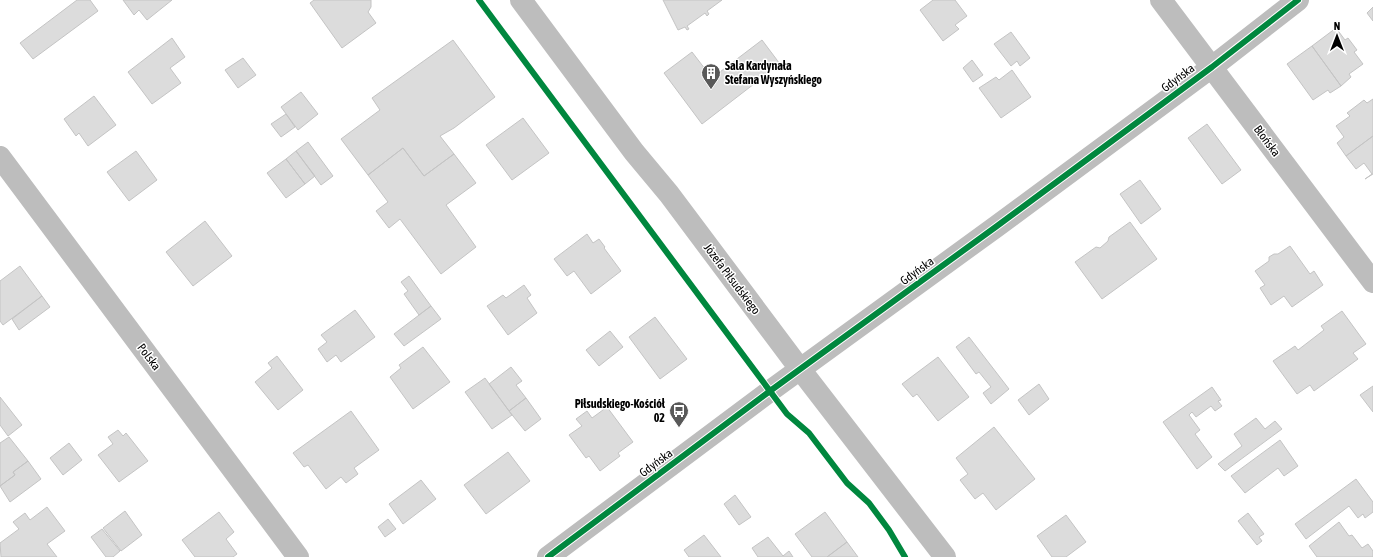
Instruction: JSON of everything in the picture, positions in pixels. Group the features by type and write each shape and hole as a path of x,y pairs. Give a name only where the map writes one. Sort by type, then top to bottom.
{"street":[{"name":"Józefa Piłsudskiego","path":"521,0 634,152 669,194 800,369 945,557"},
{"name":"Błońska","path":"1161,0 1373,282"},
{"name":"Gdyńska","path":"548,557 800,369 1212,67 1298,0"},
{"name":"Polska","path":"0,157 298,557"}],"building":[{"path":"77,0 90,0 98,11 33,59 20,43"},
{"path":"123,0 172,0 147,20 139,10 134,15"},
{"path":"314,0 371,0 371,7 368,12 376,23 342,48 310,3"},
{"path":"663,0 722,0 707,11 709,14 707,16 705,13 687,26 689,29 687,30 685,27 678,30"},
{"path":"933,0 955,0 967,16 955,25 959,29 943,41 920,10"},
{"path":"1373,7 1373,21 1367,13"},
{"path":"1336,28 1345,40 1348,38 1357,50 1354,52 1363,64 1349,74 1351,77 1341,86 1312,46"},
{"path":"1011,32 1030,58 1020,66 1017,61 1011,66 994,44"},
{"path":"172,38 185,57 170,68 181,83 152,104 128,72"},
{"path":"453,40 495,97 454,128 440,136 454,154 424,176 403,148 368,175 341,139 380,110 372,98"},
{"name":"Sala Kardynała Stefana Wyszyńskiego","path":"762,40 780,64 702,124 664,73 692,52 712,78"},
{"path":"1312,46 1341,86 1330,93 1328,90 1313,100 1287,64"},
{"path":"243,58 256,75 238,88 225,70"},
{"path":"972,60 983,75 973,82 963,68"},
{"path":"1012,70 1031,97 1001,118 979,88 996,77 999,80"},
{"path":"301,92 318,114 298,130 281,107"},
{"path":"94,96 116,125 88,146 79,133 76,136 64,119"},
{"path":"1373,99 1373,136 1346,156 1337,143 1344,137 1336,126 1350,116 1347,113 1364,100 1367,103"},
{"path":"286,114 295,127 281,137 271,124"},
{"path":"523,118 549,153 512,180 486,145"},
{"path":"1207,124 1241,170 1222,184 1188,138"},
{"path":"1373,136 1373,174 1365,179 1372,174 1364,163 1356,169 1346,156"},
{"path":"308,142 333,176 321,185 296,151"},
{"path":"403,148 424,176 454,154 476,183 446,205 476,247 441,274 400,219 389,228 376,211 388,202 368,175"},
{"path":"136,151 157,180 129,201 107,172"},
{"path":"296,151 315,176 305,184 286,159"},
{"path":"286,159 305,184 286,198 267,173"},
{"path":"1140,180 1161,209 1141,224 1120,194"},
{"path":"205,221 232,256 193,286 166,252"},
{"path":"1130,222 1157,259 1102,299 1075,262 1096,247 1100,248 1108,241 1109,237"},
{"path":"587,234 593,243 599,239 621,271 591,294 574,271 567,276 554,259"},
{"path":"1290,246 1310,274 1314,271 1323,285 1292,307 1284,296 1271,305 1260,288 1265,285 1255,271 1269,261 1269,257 1274,254 1278,254"},
{"path":"20,266 42,296 3,325 0,321 0,281"},
{"path":"409,276 431,306 419,315 404,294 408,291 401,282"},
{"path":"524,285 531,295 527,298 537,313 508,335 487,306 503,295 506,298"},
{"path":"42,296 50,307 19,330 12,319"},
{"path":"431,306 441,319 404,346 394,334"},
{"path":"355,310 375,337 341,362 336,355 327,362 318,349 327,342 321,335"},
{"path":"1342,311 1366,344 1353,353 1358,359 1314,391 1310,385 1297,394 1273,361 1295,346 1298,350 1324,330 1321,326"},
{"path":"655,317 687,359 660,379 629,337"},
{"path":"610,331 623,347 599,366 586,350"},
{"path":"969,337 1009,389 991,404 983,393 991,387 979,372 976,374 956,347"},
{"path":"423,347 450,382 413,409 390,377 401,368 399,365"},
{"path":"277,356 303,390 278,410 255,382 272,368 268,363"},
{"path":"938,357 969,397 938,421 917,394 913,397 902,384"},
{"path":"511,367 522,381 516,385 526,398 509,411 489,384"},
{"path":"485,378 512,415 492,429 465,392"},
{"path":"1039,384 1049,399 1029,415 1018,400"},
{"path":"1373,386 1373,412 1360,395"},
{"path":"1212,387 1221,400 1218,401 1222,406 1215,411 1211,406 1196,417 1192,412 1189,415 1200,430 1195,434 1212,457 1197,469 1163,422"},
{"path":"0,397 22,425 8,436 0,425"},
{"path":"526,398 541,419 525,431 509,411"},
{"path":"607,407 633,442 618,453 620,456 600,471 589,456 586,458 569,435 582,426 576,419 587,411 592,418"},
{"path":"351,411 379,450 354,468 358,474 346,483 341,477 326,489 308,465 304,467 293,453"},
{"path":"1256,418 1265,429 1275,421 1282,429 1225,471 1218,464 1242,446 1234,434"},
{"path":"994,427 1035,479 996,510 983,493 975,499 960,480 968,474 956,458"},
{"path":"118,430 123,436 126,433 148,461 119,482 98,455 113,444 108,437"},
{"path":"9,437 28,461 13,472 15,475 0,486 0,443"},
{"path":"1280,440 1298,466 1284,476 1278,468 1245,493 1231,476"},
{"path":"69,443 82,460 63,475 50,458"},
{"path":"508,452 530,481 486,514 464,485"},
{"path":"28,461 41,479 10,502 0,486 15,475 13,472"},
{"path":"1356,479 1373,502 1373,512 1365,518 1363,514 1358,518 1349,506 1306,539 1295,524"},
{"path":"421,480 436,499 403,524 389,504"},
{"path":"735,495 751,517 739,525 724,504"},
{"path":"47,507 65,531 47,544 57,557 1,557 0,543 19,529 13,522 25,513 30,520"},
{"path":"125,511 142,535 121,551 103,528"},
{"path":"219,512 234,532 226,539 237,554 233,557 195,557 182,540"},
{"path":"825,512 847,542 827,557 812,557 795,534"},
{"path":"1248,513 1264,534 1259,537 1262,541 1257,545 1238,521"},
{"path":"1066,515 1086,542 1066,557 1052,557 1037,536"},
{"path":"388,519 396,529 385,537 378,527"},
{"path":"1339,522 1349,536 1352,535 1362,548 1368,544 1373,551 1373,557 1317,557 1309,546"},
{"path":"102,529 120,551 113,557 106,557 91,537"},
{"path":"704,535 721,557 689,557 684,550"},
{"path":"768,537 783,556 789,551 793,557 758,557 752,548"},
{"path":"847,542 858,557 827,557"}],"cycle path":[{"path":"479,0 787,414 809,433 847,483 869,503 889,530 905,557"},
{"path":"548,557 770,391 1212,67 1298,0"}],"place":[{"name":"Sala Kardynała Stefana Wyszyńskiego","path":"711,90"},
{"name":"Piłsudskiego-Kościół 02","path":"679,428"}]}
